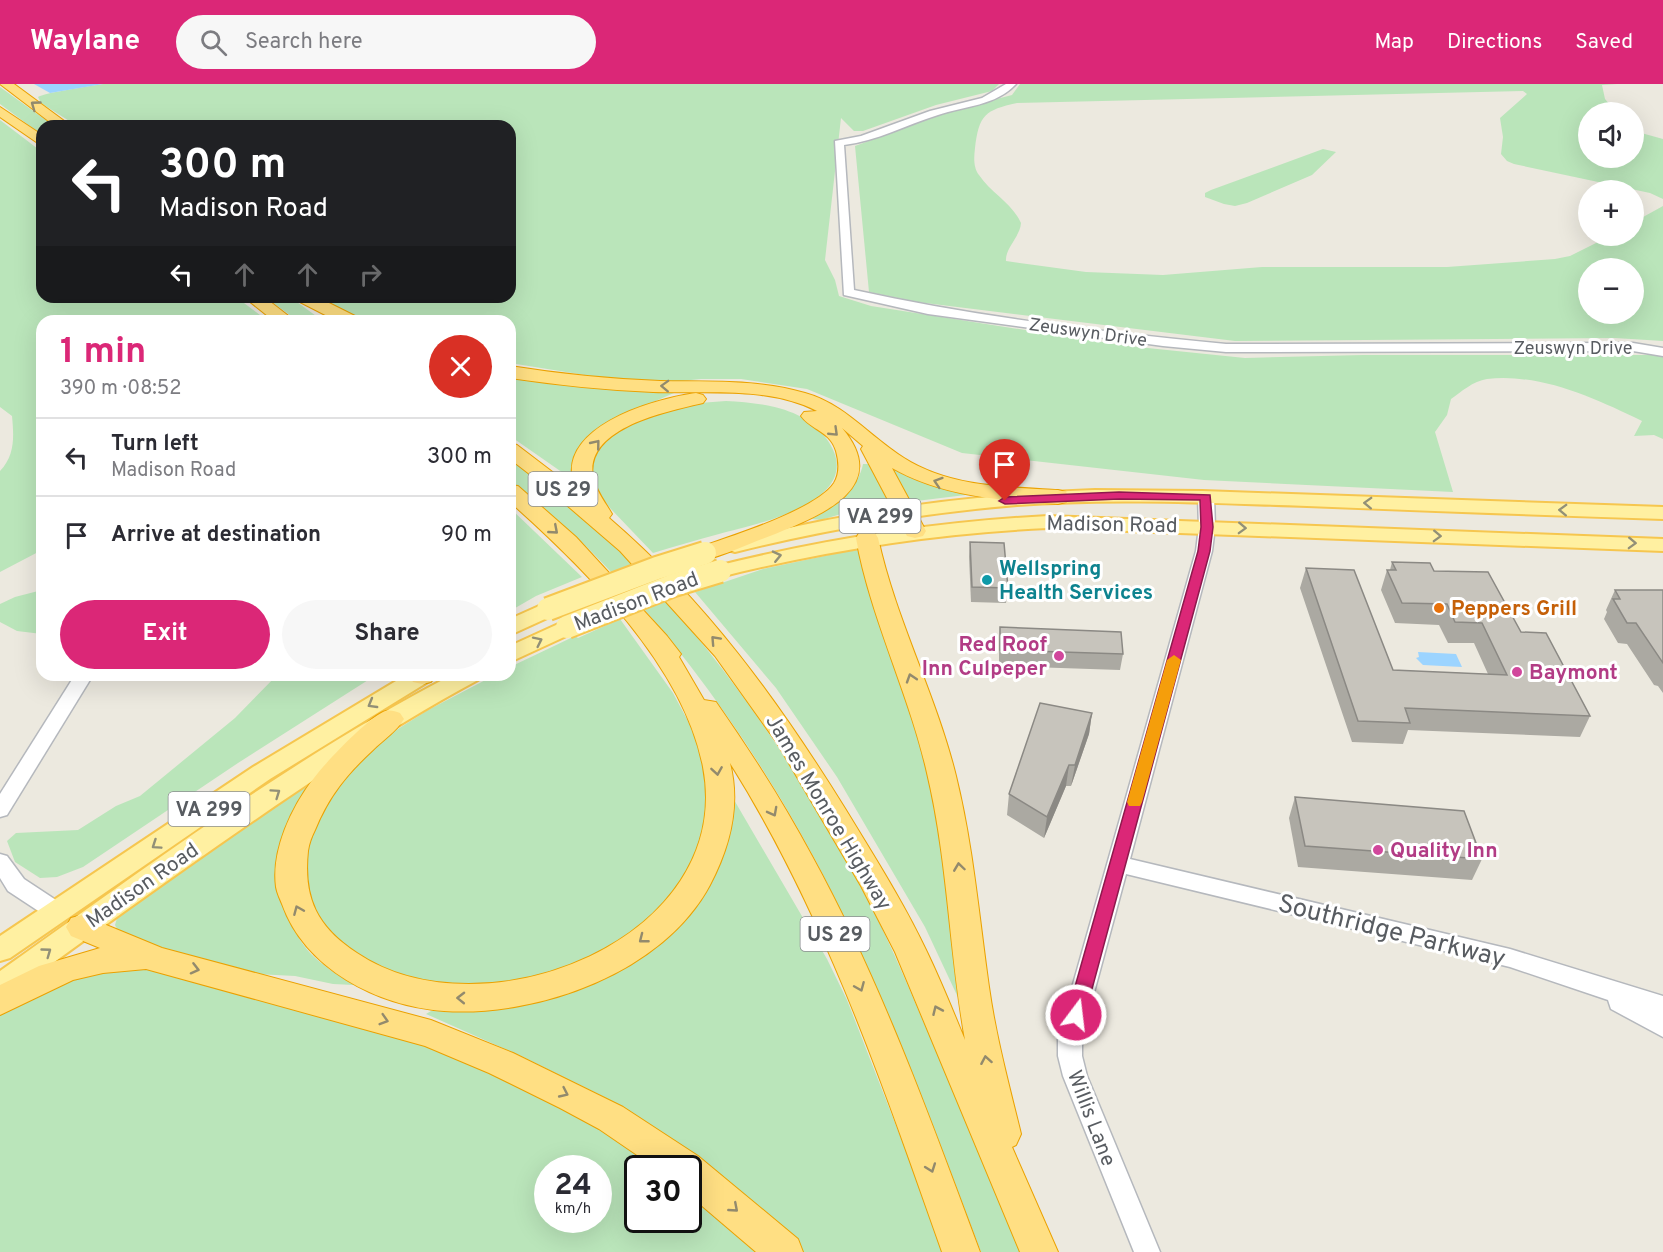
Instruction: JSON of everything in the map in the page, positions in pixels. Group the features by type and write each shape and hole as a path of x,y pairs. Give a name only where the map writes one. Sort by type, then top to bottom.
{"highway":[{"path":"6,84 56,120"},
{"path":"0,111 36,138"},
{"path":"260,303 272,315"},
{"path":"261,303 278,315"},
{"path":"310,303 326,315"},
{"path":"314,303 339,315"},
{"path":"516,373 593,383 740,388 782,393 830,409 896,462 928,479 969,490 1058,497"},
{"path":"612,532 592,499 582,471 585,459 601,437 639,413 686,400 751,399 804,412 832,429 841,439 850,459 845,481 826,502 813,511 705,553"},
{"path":"861,433 881,465 915,531"},
{"name":"James Monroe Highway","path":"516,453 549,478 612,532 724,650 787,736 874,881 910,952 1032,1235"},
{"name":"US 29","path":"516,496 568,542 658,642 741,758 770,804 853,971 895,1069 962,1252"},
{"path":"867,538 875,577 887,617 908,668 942,772 952,820 974,988 989,1077 1032,1235"},
{"path":"391,719 327,781 312,802 301,824 292,856 290,880 294,903 300,916 325,949 347,966 372,979 404,989 447,997 482,998 513,995 562,982 616,958 659,927 694,889 708,863 715,841 719,802 718,769 693,705 658,642"},
{"path":"69,919 156,959 431,1034 501,1063 572,1097 611,1118 665,1155"},
{"path":"0,1001 39,979 73,966 114,958 156,959"},
{"path":"702,1182 730,1203 784,1252"}],"main road":[{"name":"Madison Road","path":"516,625 548,609 705,553 783,534 953,505 1058,497 1206,497 1663,513"},
{"name":"Madison Road","path":"516,652 567,627 674,585 720,570 806,549 915,531 1048,522 1663,544"},
{"name":"Madison Road","path":"0,987 69,919 318,736 413,681"},
{"name":"Madison Road","path":"0,950 69,919 391,719 459,681"}],"street":[{"name":"Zeuswyn Drive","path":"1011,84 1003,91 985,99 939,111 863,138 839,143 848,292 928,310 1163,342 1226,348 1632,347 1663,352"},
{"name":"Willis Lane","path":"1147,1252 1075,1076 1070,1056 1070,1037 1204,551 1207,527 1206,497"},
{"path":"0,810 80,681"},
{"path":"0,862 16,885 69,919"},
{"name":"Southridge Parkway","path":"1118,864 1510,958 1663,1006"},
{"path":"1583,982 1663,1027"}],"green space":[{"path":"103,84 999,84 992,91 936,105 863,131 854,131 841,118 825,260 835,280 839,296 871,306 1128,346 1245,358 1363,355 1658,355 1663,357 1663,439 1654,435 1634,436 1642,421 1567,389 1527,380 1487,379 1472,384 1451,399 1447,415 1435,432 1453,492 1204,480 962,453 807,389 741,379 671,382 597,377 516,364 516,315 350,315 331,303 516,303 516,120 68,120 41,103 38,97"},
{"path":"1020,84 1617,84 1602,85 1608,102 1578,102 1578,168 1644,168 1644,134 1663,139 1663,199 1644,192 1644,180 1589,180 1507,161 1501,154 1503,137 1500,118 1527,94 1523,91 1017,103 998,108 982,121 977,137 974,162 977,172 1021,223 1006,256 1006,261 1086,272 1163,275 1262,267 1447,267 1555,259 1570,256 1590,246 1644,246 1644,216 1663,206 1663,341 1615,338 1235,341 917,302 869,292 855,146 954,110 1012,95"},
{"path":"0,87 46,120 36,120 36,131 0,104"},
{"path":"0,120 36,147 36,303 244,303 260,315 36,315 36,553 0,572 0,471 11,452 13,431 12,416 0,407"},
{"path":"1323,149 1336,152 1312,175 1247,203 1235,206 1205,197 1205,193 1211,190"},
{"path":"273,303 298,303 315,315 290,315"},
{"path":"516,375 674,393 612,420 573,475 566,475 516,440"},
{"path":"726,401 767,405 806,419 826,438 836,460 834,478 823,493 804,506 782,516 653,553 610,508 591,483 591,459 598,449 625,424 686,404"},
{"path":"516,463 598,531 647,579 709,652 793,770 842,853 884,932 1022,1252 981,1252 910,1067 857,945 797,827 763,770 711,693 673,644 600,560 516,485"},
{"path":"863,464 874,464 893,506 861,508 821,520 812,519 844,496 856,481"},
{"path":"889,466 982,493 908,502"},
{"path":"516,514 582,577 536,596 516,608"},
{"path":"857,549 921,729 970,1023 925,927 837,777 776,688 695,592 763,569"},
{"path":"36,592 36,633 17,631 0,622 0,604"},
{"path":"620,619 673,693 689,723 704,760 710,817 696,867 629,940 544,978 456,987 395,975 333,940 310,905 302,861 326,792 390,734 428,710 484,681 516,681 516,664 575,636 578,638"},
{"path":"271,681 367,681 238,763 83,867 57,877 40,878 15,862 7,841 16,833 78,830 116,806 140,796 235,718"},
{"path":"316,775 286,906 296,934 303,944 319,961 354,985 333,984 295,976 256,974 165,951 119,933 115,925 118,915"},
{"path":"723,781 827,959 847,1000 913,1169 942,1252 800,1252 702,1170 702,1155 683,1155 657,1133 598,1094 521,1056 426,1014 431,1011 473,1010 659,941"},
{"path":"140,965 405,1038 458,1056 613,1132 648,1155 624,1155 624,1233 702,1233 702,1195 768,1252 0,1252 0,1007 65,975"}],"water":[{"path":"34,84 103,84 50,93"},
{"path":"1418,652 1456,654 1462,667 1423,665 1416,658 1419,657"}],"building":[{"name":"Wellspring Health Services","path":"970,542 1004,543 1008,588 972,587"},
{"path":"1392,562 1430,563 1434,571 1488,572 1521,632 1546,633 1590,716 1405,708 1410,723 1358,721 1306,568 1354,570 1393,670 1507,675 1482,623 1455,622 1447,604 1402,603 1387,570 1396,570"},
{"path":"1615,590 1663,590 1663,663 1636,623 1627,623 1613,599 1620,599"},
{"path":"1000,627 1121,632 1123,654 1000,650"},
{"path":"1040,703 1092,713 1075,765 1069,765 1047,817 1009,794"},
{"path":"1295,797 1464,811 1482,859 1305,846"}],"slow traffic":[{"path":"1134,802 1174,660"}],"place":[{"name":"Wellspring Health Services","path":"987,580"},
{"name":"Peppers Grill","path":"1439,608"},
{"name":"Red Roof Inn Culpeper","path":"1059,656"},
{"name":"Baymont","path":"1517,672"},
{"name":"Quality Inn","path":"1378,850"}],"route":[{"path":"1005,501 1058,497 1206,497 1207,527 1204,551 1076,1015"}]}
